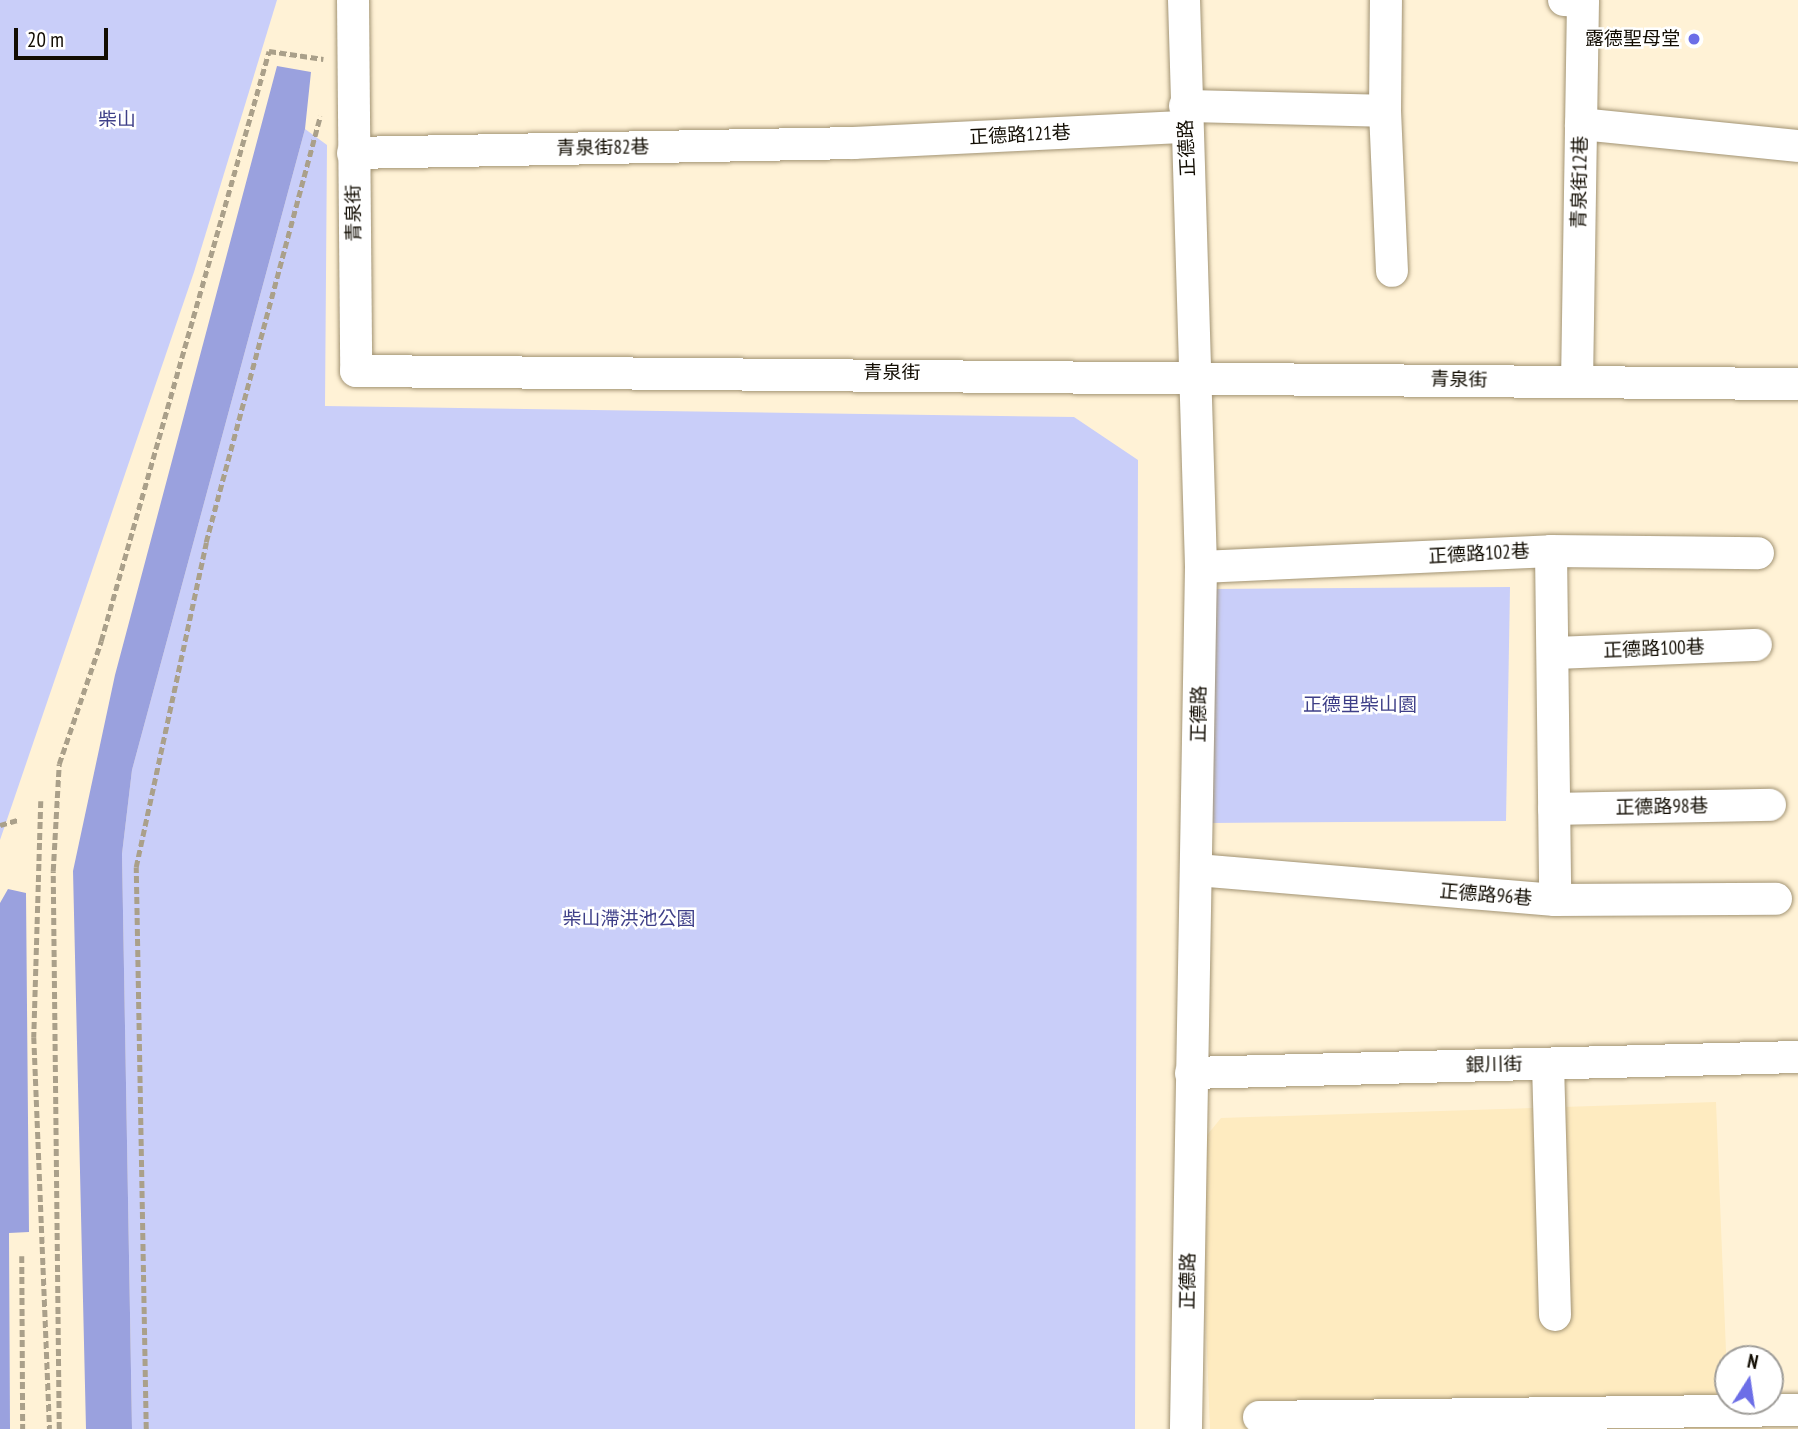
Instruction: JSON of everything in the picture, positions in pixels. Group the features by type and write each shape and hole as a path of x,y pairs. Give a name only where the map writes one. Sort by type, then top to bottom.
{"street":[{"name":"青泉街","path":"353,0 351,107 356,371 1198,374 1798,384"},
{"name":"正德路","path":"1184,0 1185,117 1198,374 1201,567 1186,1429"},
{"path":"1386,0 1385,111 1392,271"},
{"name":"青泉街12巷","path":"1564,0 1583,1 1577,382"},
{"path":"1185,117 1385,111"},
{"name":"正德路121巷","path":"854,143 1185,117"},
{"path":"1581,124 1798,146"},
{"name":"青泉街82巷","path":"352,153 854,143"},
{"path":"1551,551 1555,900"},
{"name":"正德路102巷","path":"1201,567 1551,551 1758,553"},
{"name":"正德路100巷","path":"1552,653 1756,645"},
{"name":"正德路98巷","path":"1554,809 1770,805"},
{"name":"正德路96巷","path":"1197,870 1555,900 1776,899"},
{"name":"銀川街","path":"1191,1073 1798,1057"},
{"path":"1548,1064 1555,1315"},
{"path":"1259,1417 1798,1410"}],"path":[{"path":"59,1429 53,871 59,764 102,641 269,51 327,59 326,71"},
{"path":"146,1429 136,867 206,542 322,108 351,107"},
{"path":"41,801 34,1037 50,1429"},
{"path":"0,825 18,820"},
{"path":"22,1256 23,1429"}],"shaded area":[{"path":"277,66 311,72 305,129 132,770 122,854 132,1429 86,1429 73,871 115,675"},
{"path":"8,889 26,893 29,1232 9,1233 10,1429 0,1429 0,903"},
{"path":"1716,1102 1726,1345 1714,1345 1714,1415 1734,1415 1735,1427 1798,1429 1210,1429 1199,1145 1221,1118"}],"green space":[{"name":"柴山","path":"0,0 277,0 194,272 0,840"},
{"name":"柴山滯洪池公園","path":"305,129 327,145 325,406 1074,417 1138,460 1135,1429 132,1429 122,854 132,770"},
{"name":"正德里柴山園","path":"1510,587 1506,821 1210,823 1212,589"}],"place":[{"name":"露德聖母堂","path":"1694,39"}]}
